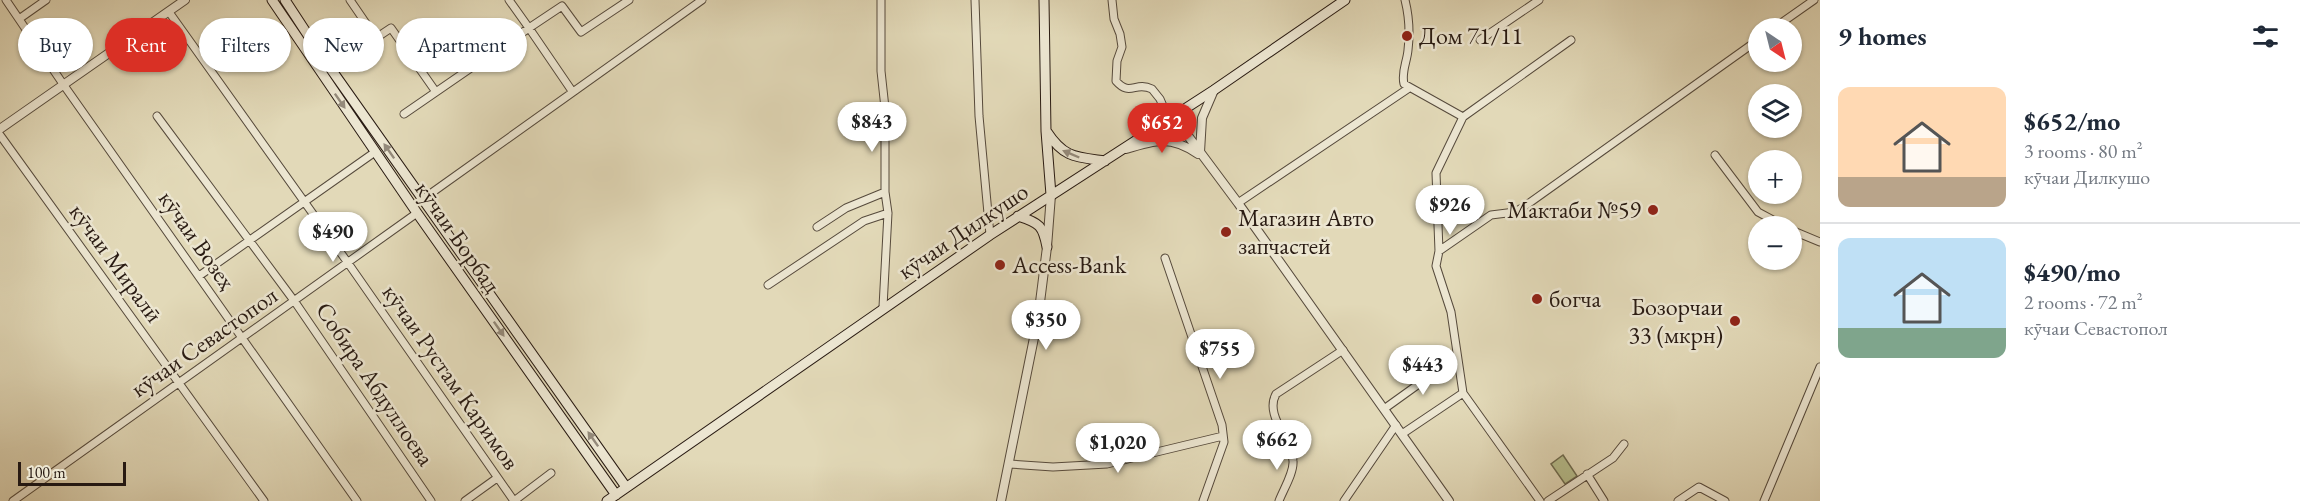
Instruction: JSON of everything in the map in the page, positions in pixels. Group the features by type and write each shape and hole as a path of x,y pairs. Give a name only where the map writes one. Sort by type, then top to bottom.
{"main road":[{"name":"кӯчаи Борбад","path":"272,0 417,213 616,495"},
{"name":"кӯчаи Борбад","path":"285,0 626,488"},
{"path":"1044,0 1046,131 1051,195"},
{"name":"кӯчаи Дилкушо","path":"607,501 990,235 1172,118 1345,0"},
{"path":"1046,131 1064,153 1076,158 1105,161"},
{"path":"1018,216 1039,225 1044,232 1047,248"}],"street":[{"name":"кӯчаи Возеҳ","path":"6,0 18,18"},
{"path":"22,18 46,0"},
{"path":"0,129 185,0"},
{"path":"350,0 376,38 391,28 436,92"},
{"path":"509,0 572,91"},
{"path":"404,114 562,6 581,32 629,0"},
{"path":"423,199 702,0"},
{"path":"880,0 881,71 885,108 885,192 888,213 883,308"},
{"path":"975,0 979,116 990,235"},
{"path":"1112,0 1114,19 1122,47 1117,61 1116,81 1122,88 1128,90 1139,86 1152,89 1160,99 1172,118 1238,203 1449,501"},
{"path":"1406,0 1409,17 1408,51 1402,76 1404,84 1463,117"},
{"path":"1479,40 1539,0"},
{"path":"1788,18 1814,0"},
{"name":"кӯчаи Рустам Каримов","path":"169,12 514,501"},
{"path":"1540,501 1463,393 1451,312 1436,266 1439,251 1436,173 1463,117 1571,40"},
{"path":"1439,251 1491,215 1515,212 1526,206 1748,47"},
{"name":"кӯчаи Возеҳ","path":"55,72 357,501"},
{"path":"1238,203 1409,88"},
{"path":"1202,155 1202,118 1214,90"},
{"name":"Собира Абдуллоева","path":"157,116 296,302 432,501"},
{"name":"кӯчаи Миралӣ","path":"0,135 264,501"},
{"path":"1123,150 1154,140 1170,141 1202,155"},
{"path":"199,276 375,152"},
{"path":"1715,154 1758,212 1765,216"},
{"path":"817,228 860,201 885,192"},
{"path":"1001,501 1035,338 1047,248 1051,195"},
{"name":"кӯчаи Севастопол","path":"13,501 296,302 417,213"},
{"path":"768,285 864,221 888,213"},
{"path":"1802,235 1820,242"},
{"path":"1165,258 1222,425 1224,442 1203,501"},
{"path":"1279,501 1294,463 1290,442 1281,430 1272,404 1273,399 1276,394 1343,350"},
{"path":"1384,409 1448,363"},
{"path":"1764,501 1820,367"},
{"path":"1402,434 1463,393"},
{"path":"1344,501 1396,425"},
{"path":"1009,464 1053,468 1107,464 1223,436"},
{"path":"1548,501 1613,458 1624,444"},
{"path":"514,501 551,473"},
{"path":"1587,474 1604,501"},
{"path":"465,501 497,478"},
{"path":"1677,501 1699,487 1716,499 1725,501"}],"green space":[{"path":"1563,455 1577,476 1565,484 1551,464"}],"place":[{"name":"Дом 71/11","path":"1407,36"},
{"name":"Мактаби №59","path":"1653,210"},
{"name":"Магазин Авто запчастей","path":"1226,232"},
{"name":"Access-Bank","path":"1000,265"},
{"name":"богча","path":"1537,299"},
{"name":"Бозорчаи 33 (мкрн)","path":"1735,321"}]}
